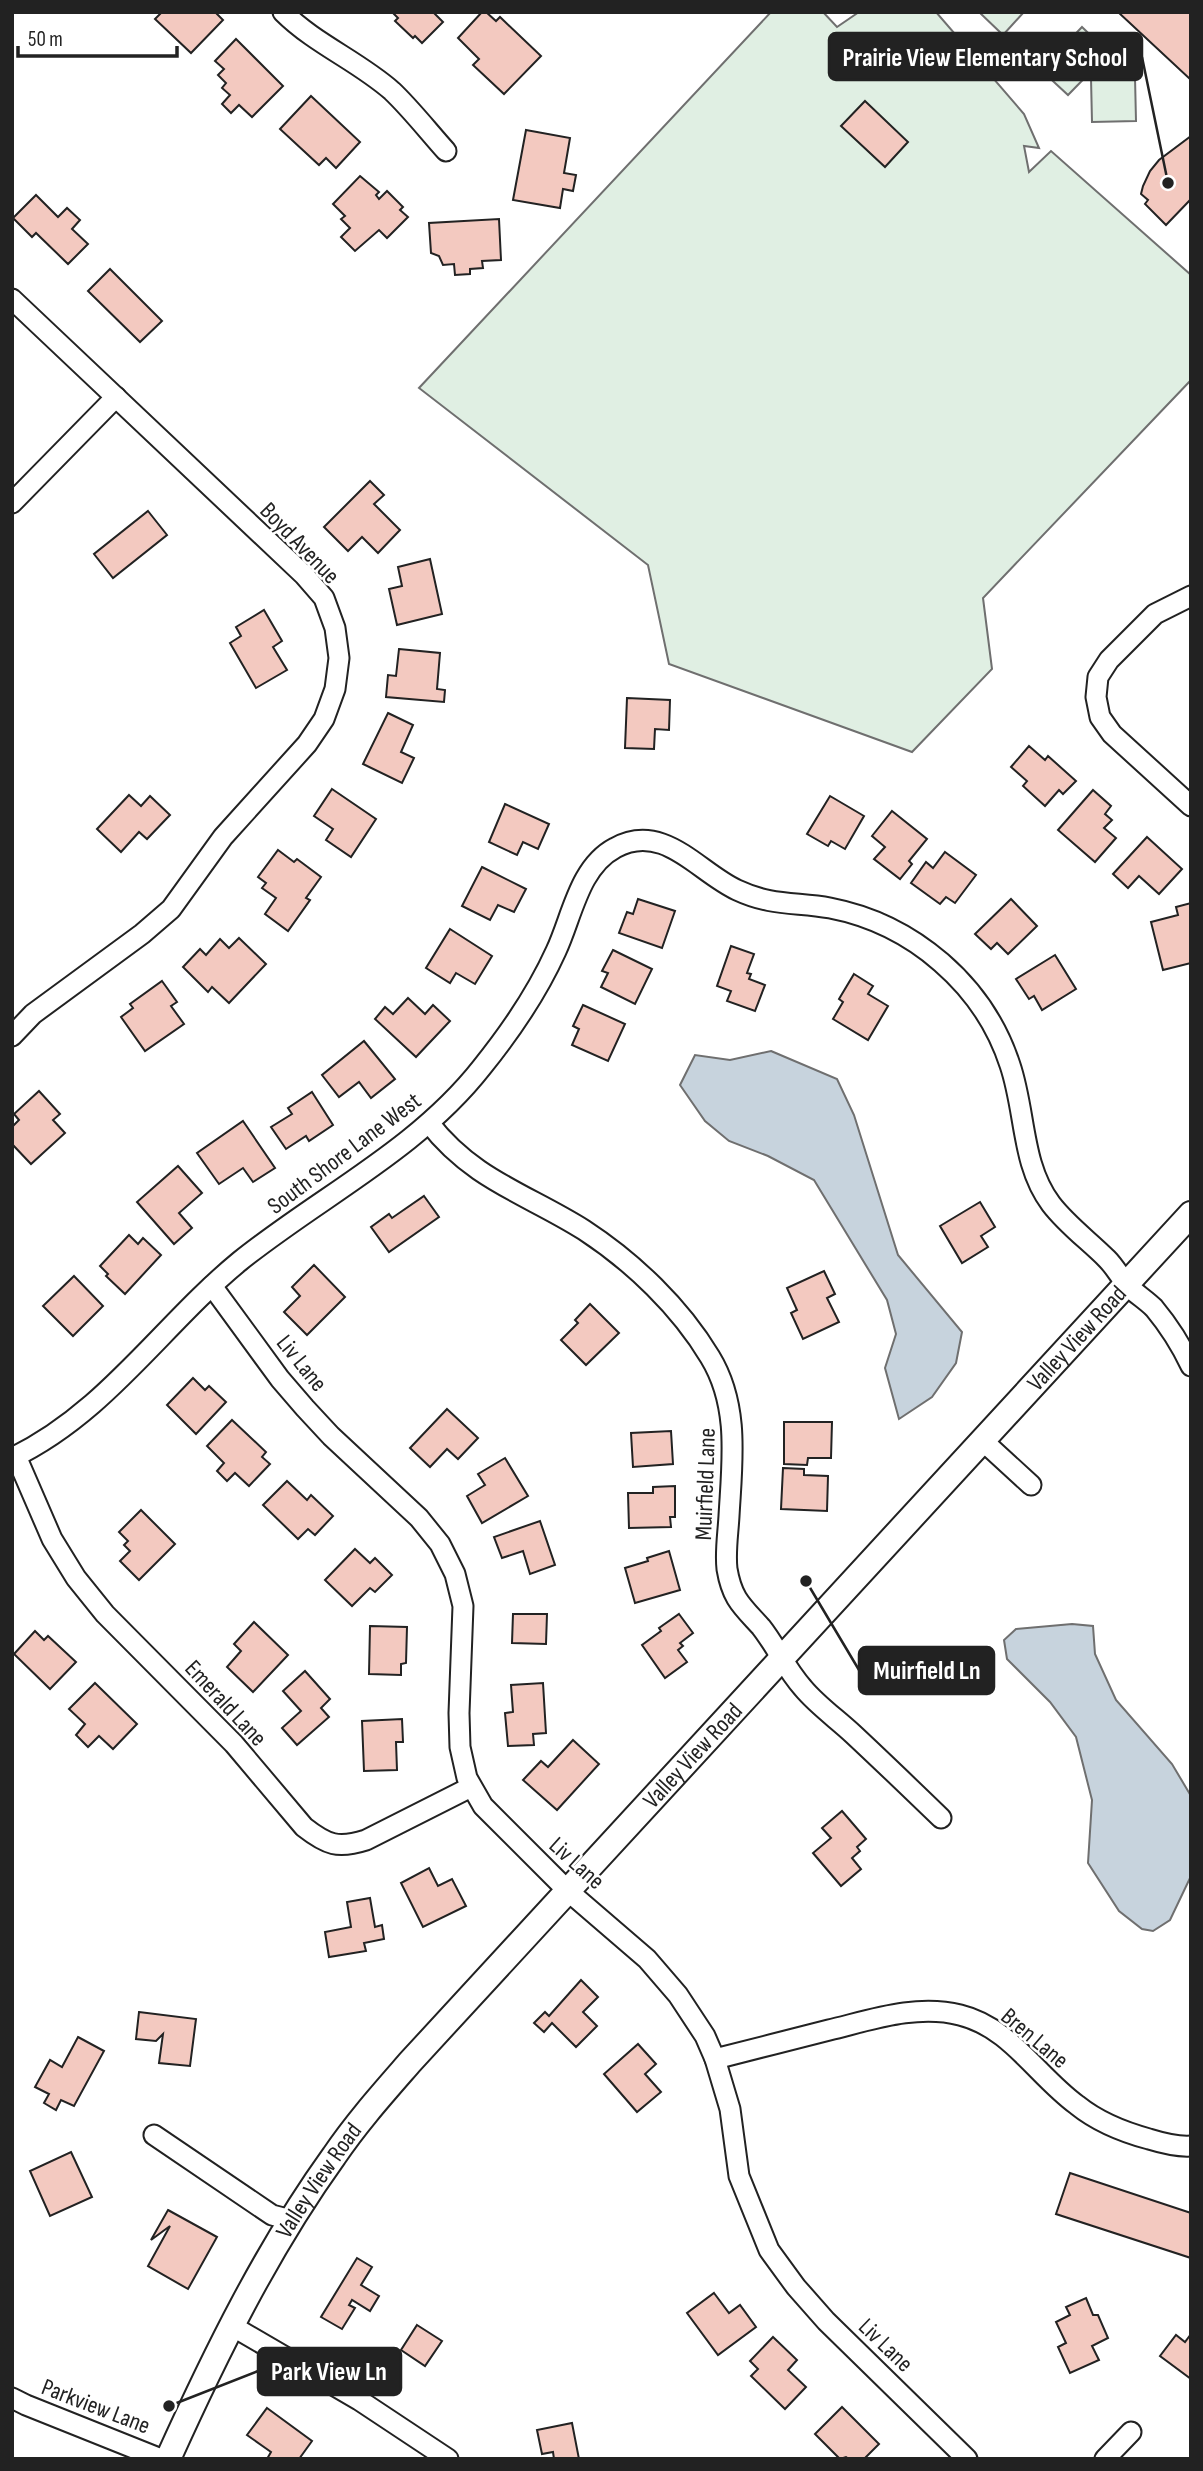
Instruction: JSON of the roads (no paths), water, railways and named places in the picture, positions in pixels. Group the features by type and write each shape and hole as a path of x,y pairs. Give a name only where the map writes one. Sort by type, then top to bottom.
{"street":[{"path":"283,12 326,47 361,68 392,92 446,151"},
{"name":"Boyd Avenue","path":"12,299 304,575 324,598 335,628 339,659 335,689 324,719 307,744 223,837 171,909 142,934 33,1014 12,1036"},
{"path":"12,503 116,397"},
{"path":"1191,596 1155,614 1110,660 1098,677 1096,697 1100,717 1112,734 1191,806"},
{"name":"South Shore Lane West","path":"14,1457 81,1416 212,1286 281,1230 373,1168 429,1123 480,1071 522,1014 556,951 595,863 615,848 637,840 663,843 684,853 730,887 756,899 784,905 830,908 873,921 915,943 951,969 981,1004 1003,1044 1018,1088 1028,1158 1037,1184 1052,1206 1111,1263 1126,1284"},
{"name":"Muirfield Lane","path":"429,1123 466,1161 498,1184 584,1230 632,1266 674,1309 710,1357 724,1390 733,1422 727,1546 727,1568 733,1592 744,1611 761,1627 803,1688 941,1818"},
{"name":"Valley View Road","path":"167,2459 202,2383 292,2220 365,2114 1191,1214"},
{"path":"1126,1284 1152,1306 1181,1343 1191,1366"},
{"name":"Liv Lane","path":"212,1286 280,1379 305,1408 419,1518 440,1544 455,1574 463,1606 458,1713 460,1747 471,1787 491,1814 568,1891 648,1959 671,1986 705,2036 730,2109 739,2176 769,2250 796,2287 826,2321 967,2459"},
{"path":"983,1441 1031,1485"},
{"name":"Emerald Lane","path":"14,1457 52,1539 76,1578 105,1614 234,1744 304,1827 317,1838 333,1845 358,1842 471,1787"},
{"name":"Bren Lane","path":"715,2059 897,2014 928,2010 961,2015 990,2027 1016,2047 1061,2092 1102,2122 1158,2142 1191,2146"},
{"path":"154,2135 272,2214 292,2220"},
{"path":"232,2326 359,2400 448,2459"},
{"name":"Parkview Lane","path":"12,2398 26,2406 162,2459"},
{"path":"1105,2459 1131,2432"}],"place":[{"name":"Prairie View Elementary School","path":"1168,183"},
{"name":"Muirfield Ln","path":"806,1581"},
{"name":"Park View Ln","path":"169,2406"}]}
